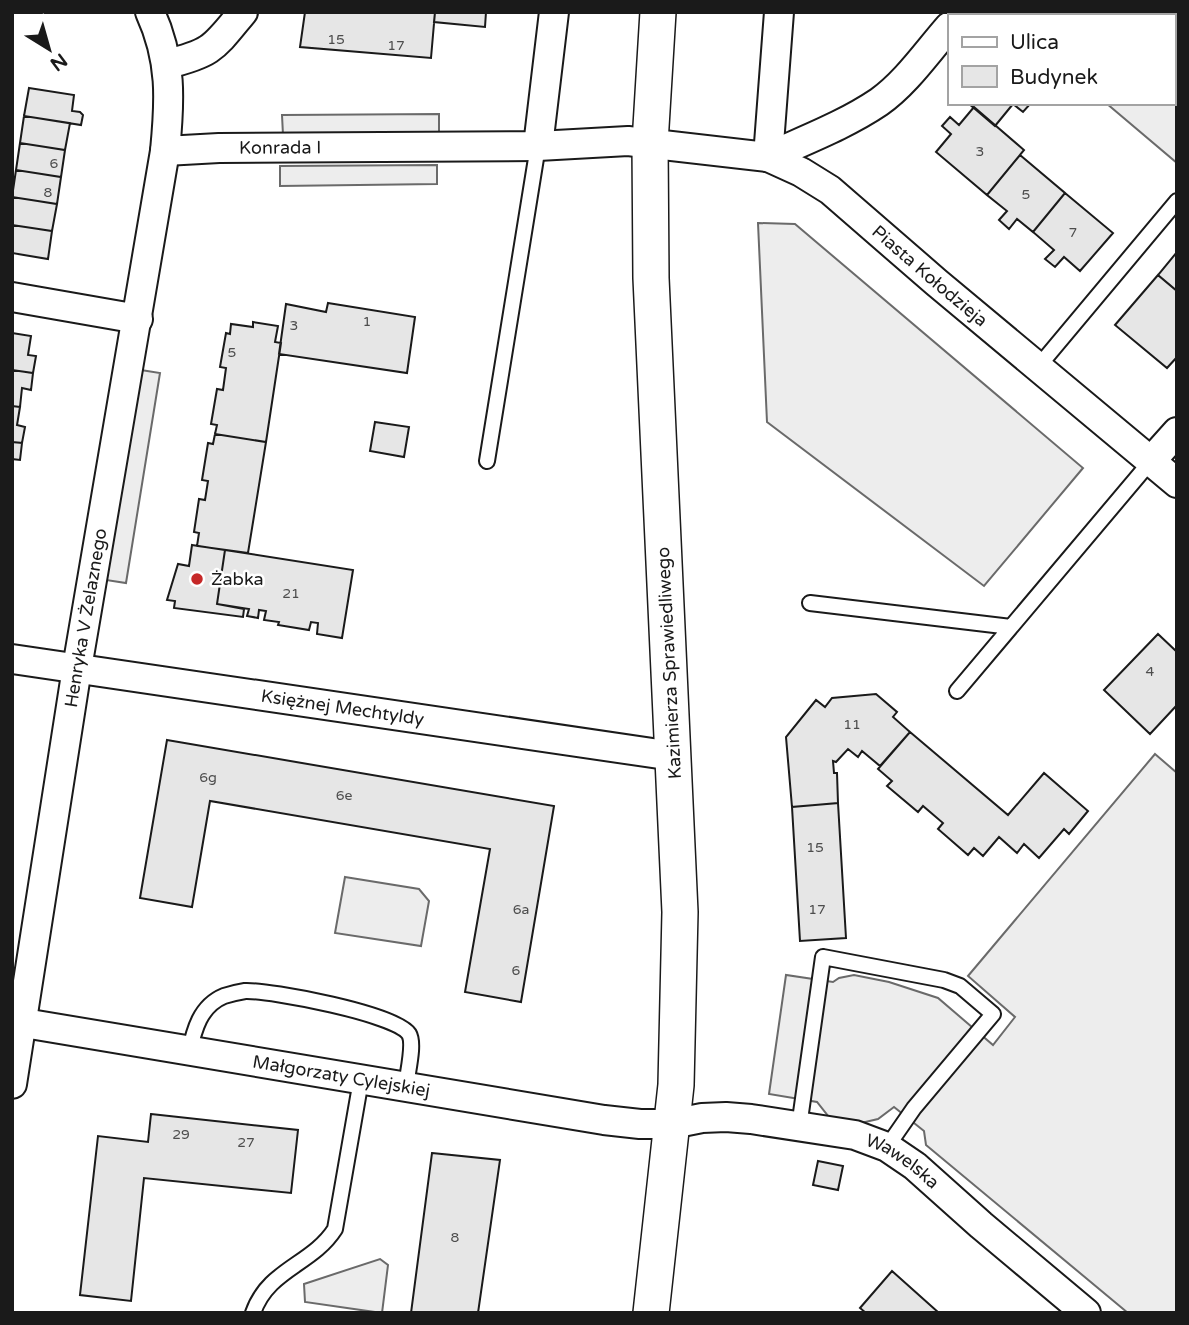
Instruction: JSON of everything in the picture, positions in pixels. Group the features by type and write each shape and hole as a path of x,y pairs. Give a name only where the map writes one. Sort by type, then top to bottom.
{"street":[{"path":"150,12 161,36 167,64 169,111 165,151"},
{"path":"167,64 195,58 212,49 243,12"},
{"path":"538,146 554,12"},
{"name":"Kazimierza Sprawiedliwego","path":"651,1313 676,1085 680,912 651,278 650,143 658,12"},
{"path":"779,12 768,157 851,118 880,101 948,28"},
{"name":"Konrada I","path":"165,151 219,148 538,146 628,141 650,143"},
{"name":"Piasta Kołodzieja","path":"650,143 768,157 802,172 830,190 1177,483"},
{"name":"Henryka V Żelaznego","path":"12,1084 17,1022 165,151"},
{"path":"12,297 138,319"},
{"path":"1151,461 1177,432"},
{"name":"Księżnej Mechtyldy","path":"12,659 673,756"},
{"name":"Małgorzaty Cylejskiej","path":"17,1022 189,1053 604,1120 672,1124"},
{"name":"Wawelska","path":"672,1124 726,1117 855,1135 887,1147 915,1166 981,1226 1086,1313"}],"lane":[{"path":"487,461 538,146"},
{"path":"1038,367 1177,201"},
{"path":"957,691 1151,461"},
{"path":"810,603 1011,627"},
{"path":"799,1127 823,957 944,980 960,986 993,1014 914,1108 887,1147"},
{"path":"189,1053 195,1028 205,1010 222,997 245,991 295,998 340,1006 392,1023 408,1032 412,1042 405,1087"},
{"path":"253,1313 259,1297 269,1285 327,1242 335,1229 361,1080"}],"shaded area":[{"path":"1177,55 1177,163 1108,105 1175,105"},
{"path":"439,114 439,134 283,135 282,115"},
{"path":"437,165 437,184 280,186 280,166"},
{"path":"758,223 795,224 1083,468 984,586 767,422"},
{"path":"141,370 160,373 126,583 106,580"},
{"path":"1155,754 1177,773 1177,1313 1128,1313 926,1145 924,1131 894,1107 878,1119 861,1123 829,1117 817,1102 769,1094 786,975 833,982 854,975 889,982 938,998 993,1045 1015,1017 968,976"},
{"path":"345,877 419,889 429,901 421,946 335,933"},
{"path":"380,1259 388,1265 382,1313 305,1302 304,1284"}],"building":[{"path":"305,12 435,12 431,58 300,47"},
{"path":"435,12 486,12 485,27 434,22"},
{"path":"29,88 74,95 72,111 83,115 81,125 24,116"},
{"path":"970,105 1012,105 995,126"},
{"path":"1014,105 1029,105 1023,112"},
{"path":"974,107 1024,150 987,195 936,152 951,134 942,126 950,117 959,125"},
{"path":"24,116 70,123 65,150 20,143"},
{"path":"20,143 65,150 61,177 16,170"},
{"path":"1020,155 1065,193 1033,232 1017,219 1009,229 999,220 1007,211 987,195"},
{"path":"16,170 61,177 57,204 12,197"},
{"path":"1065,193 1113,233 1080,271 1064,257 1055,267 1045,259 1054,250 1033,232"},
{"path":"12,197 57,204 52,231 12,225"},
{"path":"12,225 52,231 48,259 12,253"},
{"path":"1177,252 1177,291 1158,275"},
{"path":"1158,275 1177,291 1177,357 1167,368 1115,325"},
{"path":"328,303 415,317 407,373 279,354 286,304 326,312"},
{"path":"253,322 278,326 275,342 281,343 266,442 215,434 217,425 211,424 217,389 223,390 226,368 220,367 226,333 230,334 231,324 253,327"},
{"path":"12,333 31,336 28,355 36,356 33,373 12,370"},
{"path":"12,370 33,373 31,390 22,388 20,407 12,406"},
{"path":"12,406 20,407 17,425 25,427 22,443 12,442"},
{"path":"375,422 409,427 404,457 370,451"},
{"path":"215,434 266,442 248,553 197,546 199,533 194,532 199,499 205,500 208,481 202,480 208,443 213,444"},
{"path":"12,442 22,443 20,460 12,459"},
{"path":"192,545 225,550 217,604 244,609 243,617 174,608 175,601 167,600 178,564 189,566"},
{"path":"225,550 353,570 342,638 317,634 318,623 311,622 309,630 278,625 279,622 264,620 266,611 259,610 258,618 247,616 249,609 217,604"},
{"path":"1158,634 1177,652 1177,705 1150,734 1104,690"},
{"path":"876,694 897,712 893,717 910,732 880,766 862,751 858,757 848,749 836,762 833,761 834,773 837,773 838,803 792,807 786,737 816,700 825,707 832,698"},
{"path":"910,732 1008,815 1044,773 1088,811 1069,834 1064,829 1039,858 1024,844 1017,853 999,837 983,856 974,848 968,855 938,829 943,823 923,806 918,812 887,786 892,781 878,769"},
{"path":"167,740 554,806 521,1002 465,992 490,849 210,801 192,907 140,898"},
{"path":"838,803 846,938 800,941 792,807"},
{"path":"151,1114 298,1130 291,1193 144,1178 131,1301 80,1295 98,1136 148,1142"},
{"path":"432,1153 500,1160 478,1313 411,1313"},
{"path":"818,1161 843,1166 838,1190 813,1185"},
{"path":"892,1271 939,1313 866,1313 860,1308"}],"place":[{"name":"Żabka","path":"197,579"}]}
